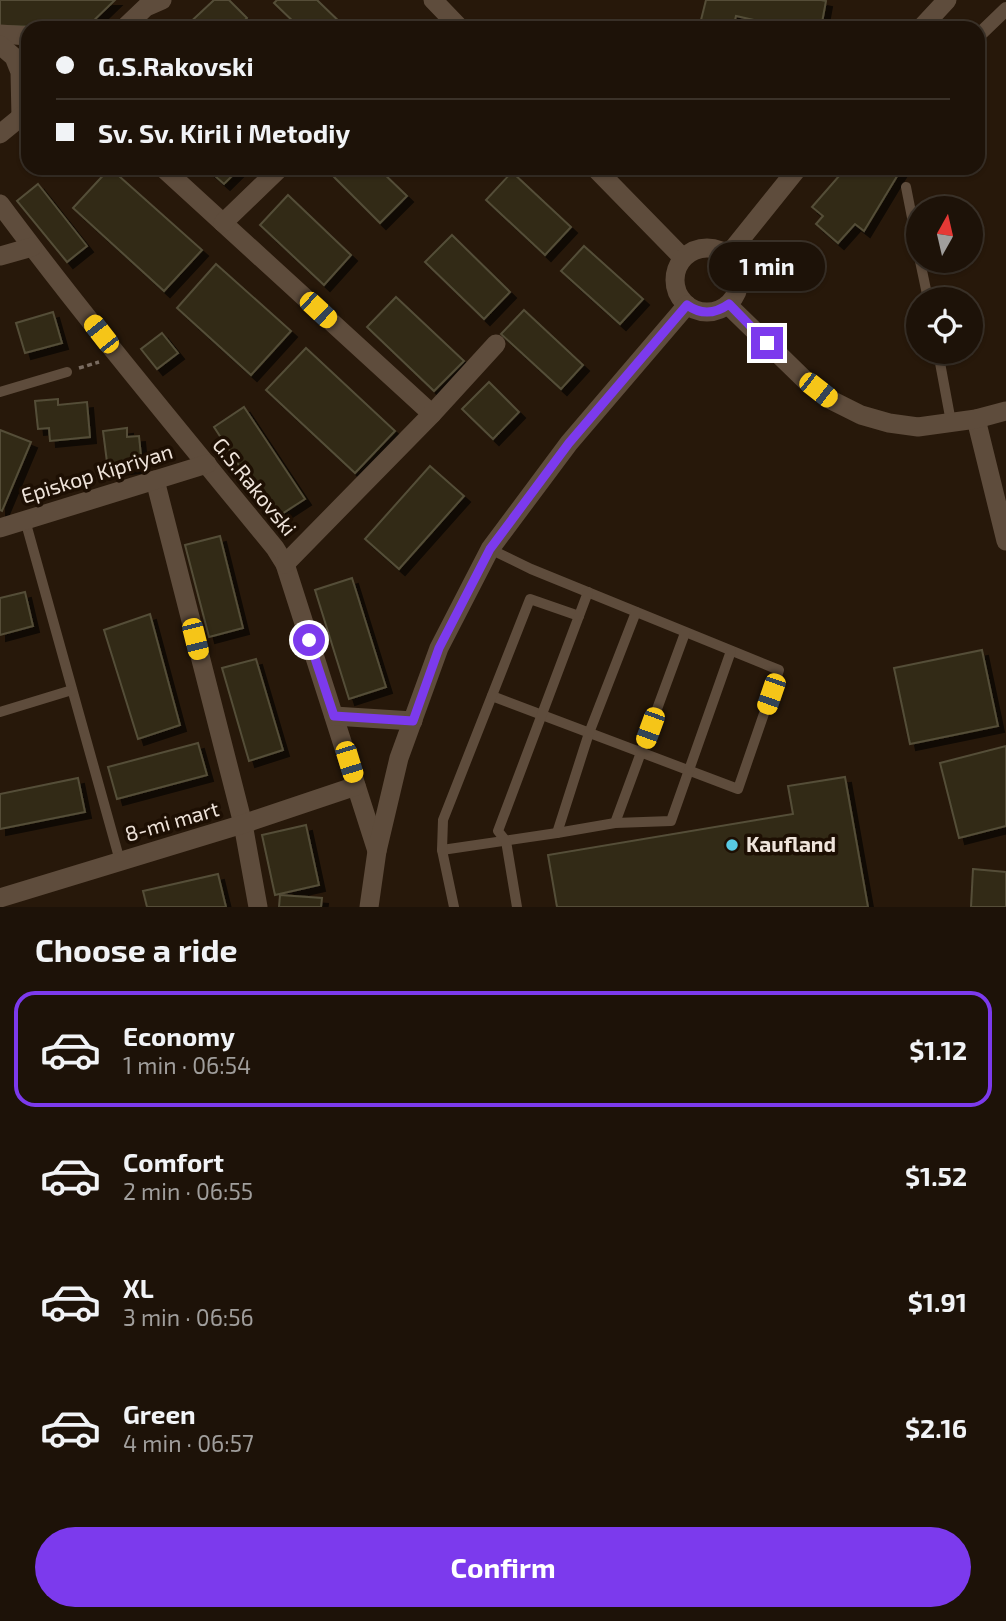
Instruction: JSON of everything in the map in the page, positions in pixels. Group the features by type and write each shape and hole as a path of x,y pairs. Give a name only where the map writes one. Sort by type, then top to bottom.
{"street":[{"path":"433,0 453,21"},
{"path":"928,21 947,0"},
{"path":"132,21 152,2"},
{"path":"985,29 1006,9"},
{"path":"0,34 21,36"},
{"path":"0,45 14,57 21,83"},
{"path":"0,134 21,117"},
{"path":"171,175 432,414"},
{"path":"223,223 273,175"},
{"path":"602,175 683,258"},
{"path":"728,255 793,175"},
{"name":"G.S.Rakovski","path":"0,204 275,548 285,565 377,851"},
{"path":"0,256 32,247"},
{"path":"704,248 714,248 728,255 738,268 740,279 738,290 729,304 715,312 705,313 694,310 678,296 675,275 683,258 693,250 704,248"},
{"path":"729,304 806,381 831,400 861,415 918,427 976,419 1006,411"},
{"name":"G.S.Rakovski","path":"369,907 377,851 400,758 439,648 490,549 569,443 687,305"},
{"path":"285,565 496,344"},
{"path":"976,419 1006,541"},
{"name":"Episkop Kipriyan","path":"0,528 207,464"},
{"path":"155,480 243,824 258,907"},
{"path":"334,716 413,721"},
{"name":"8-mi mart","path":"0,898 243,824 356,786"}],"lane":[{"path":"906,187 908,196"},
{"path":"940,364 951,422"},
{"path":"0,393 67,372"},
{"path":"25,520 120,861"},
{"path":"490,549 531,569 779,670 738,789 492,696"},
{"path":"517,907 506,841 498,831 588,592"},
{"path":"454,907 442,850 443,820 530,599 579,616"},
{"path":"557,833 589,733 636,612"},
{"path":"615,823 685,633"},
{"path":"442,850 615,823 671,821 731,651"},
{"path":"0,712 72,691"}],"path":[{"path":"67,372 119,356"}],"building":[{"path":"0,0 115,0 93,21 21,21 21,26 0,26"},
{"path":"214,0 229,0 247,18 244,21 192,21"},
{"path":"277,0 317,0 339,21 293,21 274,3"},
{"path":"706,0 826,1 822,21 758,21 736,16 735,21 701,21"},
{"path":"104,175 118,175 202,250 164,291 73,208"},
{"path":"214,175 233,175 224,184"},
{"path":"332,175 385,175 407,196 380,223"},
{"path":"509,175 515,175 571,227 545,255 486,200"},
{"path":"840,175 898,175 864,231 855,224 838,243 816,224 823,216 812,207"},
{"path":"38,184 87,246 67,262 17,201"},
{"path":"288,195 351,255 324,285 260,225"},
{"path":"452,235 510,292 484,319 425,262"},
{"path":"584,246 643,299 620,324 561,271"},
{"path":"216,264 291,331 251,375 177,308"},
{"path":"396,297 464,361 434,391 367,327"},
{"path":"524,310 583,365 561,389 501,334"},
{"path":"53,312 62,343 25,353 16,323"},
{"path":"162,333 178,353 157,369 141,349"},
{"path":"306,348 395,431 355,473 266,390"},
{"path":"489,382 519,412 493,439 462,409"},
{"path":"58,399 58,405 87,402 90,437 50,441 49,428 38,429 35,401"},
{"path":"244,407 305,499 274,519 214,427"},
{"path":"127,428 127,437 139,436 142,466 108,470 103,431"},
{"path":"0,430 31,442 2,511 0,510"},
{"path":"430,466 464,496 399,569 365,539"},
{"path":"220,536 243,628 209,637 185,545"},
{"path":"352,578 386,687 349,699 315,590"},
{"path":"25,592 33,626 0,635 0,598"},
{"path":"150,614 180,725 138,739 104,630"},
{"path":"982,650 998,726 910,744 894,668"},
{"path":"256,659 283,750 249,761 222,668"},
{"path":"198,743 207,775 117,799 108,767"},
{"path":"1006,746 1006,826 959,838 940,763"},
{"name":"Kaufland","path":"845,777 868,907 557,907 548,855 793,814 788,786"},
{"path":"78,778 85,812 0,829 0,794"},
{"path":"306,825 319,885 275,895 262,835"},
{"path":"973,869 1006,872 1006,907 971,907"},
{"path":"218,874 226,907 147,907 143,891"},
{"path":"280,895 322,898 321,907 279,907"}],"place":[{"name":"Kaufland","path":"732,845"}],"route":[{"path":"309,640 334,716 413,721 439,648 490,549 569,443 687,305 705,313 715,312 729,304 767,343"}]}
